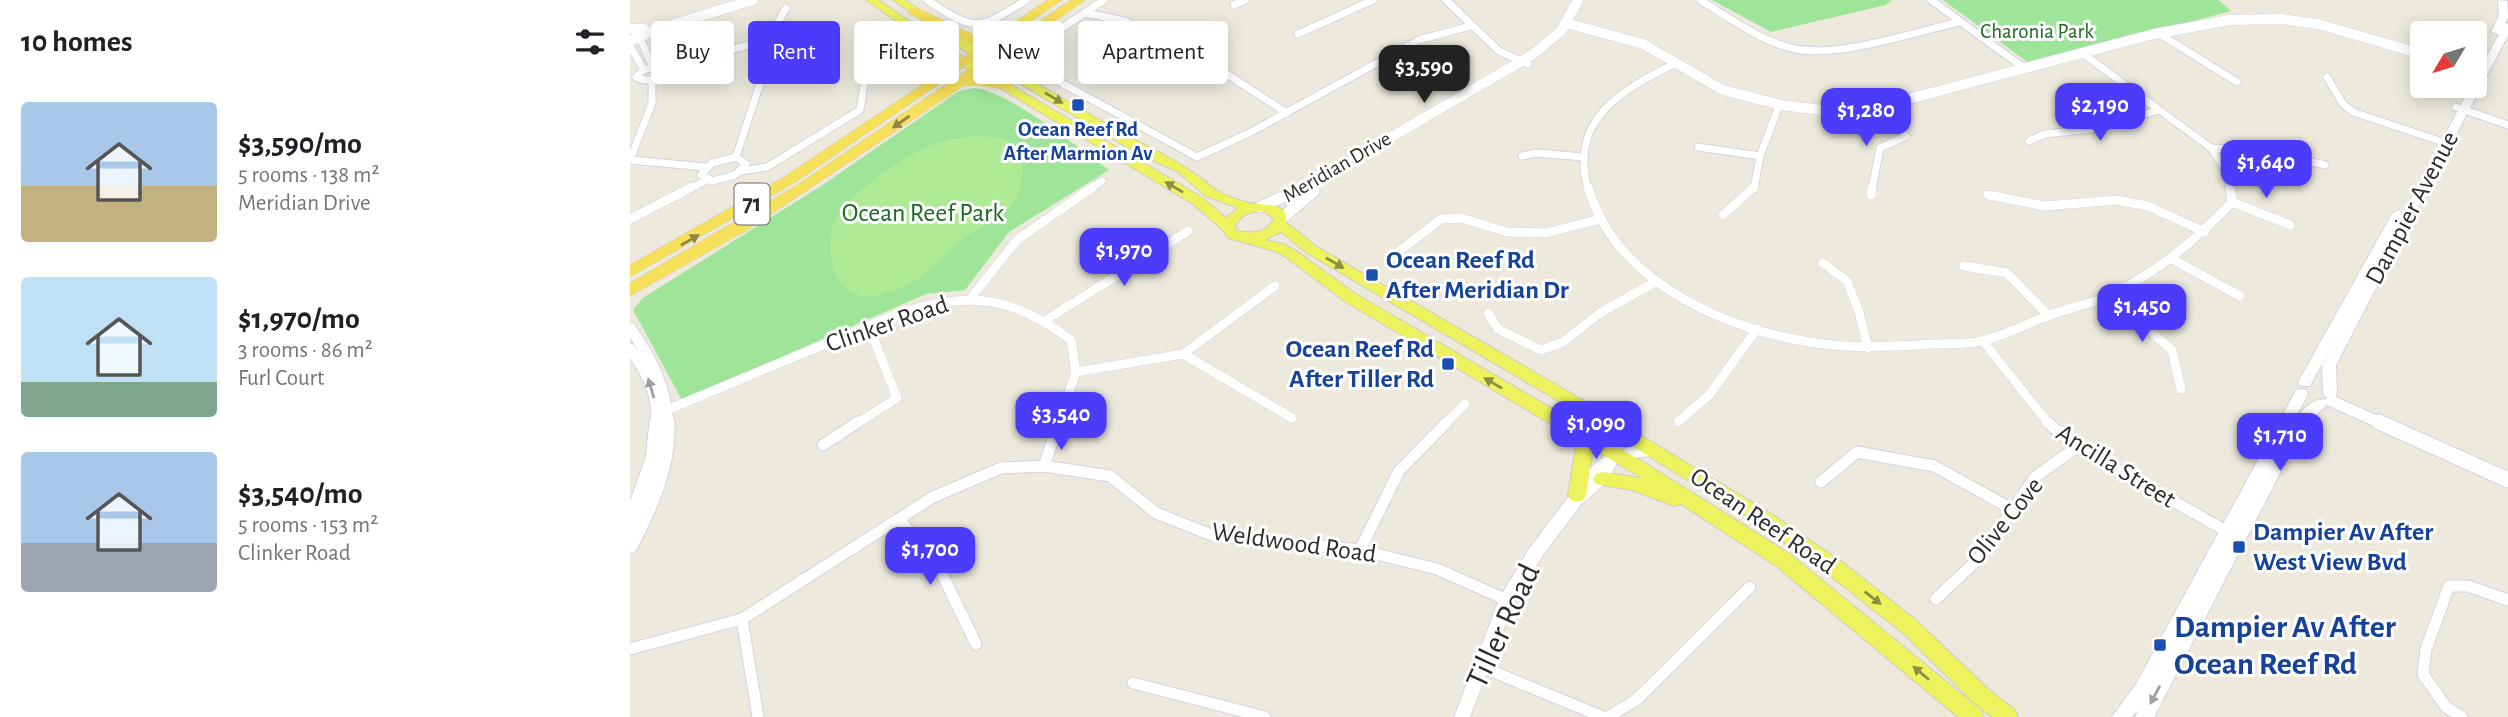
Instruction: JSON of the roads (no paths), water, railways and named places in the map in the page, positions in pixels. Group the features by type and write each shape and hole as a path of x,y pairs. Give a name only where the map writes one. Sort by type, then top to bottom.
{"highway":[{"name":"71","path":"1026,21 1056,0"},
{"path":"1057,21 1078,1"},
{"name":"71","path":"1049,21 1078,1"},
{"path":"913,11 973,40"},
{"name":"71","path":"959,80 973,61"},
{"name":"71","path":"630,272 771,192 932,85 973,65"},
{"path":"959,83 978,81 1006,87"},
{"name":"71","path":"630,290 809,185 956,84"},
{"path":"630,301 655,276"}],"main road":[{"path":"871,0 902,21"},
{"path":"898,0 973,51"},
{"name":"Dampier Avenue","path":"2487,51 2504,15 2502,1"},
{"name":"Dampier Avenue","path":"2487,57 2508,26"},
{"path":"959,59 1198,201 1228,227 1233,235 1245,240 1263,237 1280,221"},
{"path":"1030,84 1142,150 1183,169 1211,193 1255,207"},
{"name":"Dampier Avenue","path":"2460,109 2464,98"},
{"name":"Dampier Avenue","path":"2144,717 2303,388 2465,98"},
{"name":"Dampier Avenue","path":"2121,717 2142,690 2300,421 2328,399 2329,365 2442,142"},
{"path":"1228,227 1232,217 1255,207"},
{"name":"Ocean Reef Road","path":"1255,207 1274,210 1280,221 1312,250 1594,414 1767,520 1835,568 1910,627 1980,695 2008,717"},
{"name":"Ocean Reef Road","path":"1245,240 1278,247 1291,254 1351,298 1615,455 1783,560 1974,717"},
{"path":"2303,388 2318,383 2328,399"},
{"path":"1575,499 1585,447 1582,436"},
{"path":"1602,479 1634,483 1706,511"}],"street":[{"path":"639,35 743,0"},
{"path":"639,35 753,0"},
{"path":"927,0 966,26 993,22 1026,0"},
{"path":"1104,0 1047,38 1032,54 1036,69 1197,157 1287,113 1419,40 1470,26"},
{"path":"1234,5 1245,0"},
{"path":"1298,34 1373,0"},
{"path":"1446,0 1499,51 1525,62"},
{"name":"Meridian Drive","path":"1570,24 1578,0"},
{"name":"Meridian Drive","path":"1280,221 1312,191 1555,44 1584,0"},
{"path":"1700,0 1777,44 1798,50 1829,50 1959,22"},
{"path":"1931,0 2024,68"},
{"path":"779,21 786,8"},
{"path":"1085,13 1125,21"},
{"path":"1570,24 1636,40 1721,89 1780,106 1857,110 1882,106 2158,33 2211,22 2284,19 2342,29 2410,50"},
{"path":"630,29 639,35 649,68"},
{"path":"2158,33 2236,82"},
{"path":"630,46 649,68"},
{"path":"1676,62 1616,98 1592,126 1584,158 1586,185 1601,219 1622,250 1655,282 1699,308 1756,329 1798,340 1868,348 1983,341 2109,296 2172,259 2205,232 2232,202 2228,173 2211,148 2082,53"},
{"name":"Meridian Drive","path":"1255,207 1285,198 1310,185 1525,62"},
{"path":"633,78 649,68"},
{"path":"1228,75 1287,113"},
{"path":"2327,77 2334,85 2342,105 2353,112 2442,142"},
{"path":"633,78 651,79"},
{"path":"652,84 652,103 630,160 706,167"},
{"path":"736,157 760,84"},
{"path":"630,219 707,180 728,178 741,171 767,167 860,110 864,84"},
{"path":"1723,215 1754,190 1760,156 1780,106"},
{"path":"1871,195 1880,148 1906,136 1882,106"},
{"path":"2460,109 2508,125"},
{"path":"2029,141 2045,134 2100,128 2159,110"},
{"path":"1698,147 1760,156"},
{"path":"2211,148 2250,148 2286,153 2325,165"},
{"path":"1522,156 1536,153 1584,158"},
{"path":"707,180 701,176 706,167 719,160 736,157 745,161 741,171"},
{"path":"970,299 1018,239 1102,181"},
{"path":"1988,195 2045,206 2116,200 2148,206 2205,232"},
{"path":"2232,202 2290,225"},
{"path":"1389,258 1441,219 1461,218 1507,232 1546,233 1601,219"},
{"path":"1046,320 1188,231"},
{"path":"2172,259 2240,296"},
{"path":"1823,263 1847,281 1859,312 1868,348"},
{"path":"1964,266 2007,273 2049,316"},
{"path":"1488,313 1498,329 1541,350 1563,342 1600,313 1655,282"},
{"path":"1044,466 1076,372 1183,354 1275,286"},
{"path":"2109,296 2172,350 2181,389"},
{"name":"Clinker Road","path":"663,412 926,306 970,299 1006,304 1046,320 1071,340 1076,372"},
{"path":"823,446 897,398 869,327"},
{"path":"630,328 658,369 666,453 652,500 630,546"},
{"path":"1678,422 1709,395 1756,329"},
{"name":"Ancilla Street","path":"1983,341 2046,422 2077,447 2233,535"},
{"path":"630,349 646,372 663,412 646,486 630,524"},
{"path":"1183,354 1292,418"},
{"path":"2328,399 2508,480"},
{"path":"1360,550 1399,471 1465,404"},
{"path":"1594,414 1616,448 1615,455 1654,451"},
{"name":"Olive Cove","path":"1936,599 1980,557 2035,477 2077,447"},
{"path":"1821,482 1857,452 1934,466 2012,509"},
{"name":"Tiller Road","path":"1575,499 1602,479 1612,467 1615,455"},
{"name":"Tiller Road","path":"1462,717 1507,600 1536,552 1600,462 1615,455"},
{"name":"Weldwood Road","path":"630,649 742,619 933,497 1001,468 1044,466 1110,477 1156,513 1214,536 1360,550 1437,569 1507,600"},
{"path":"900,520 944,579 976,644"},
{"path":"2462,717 2446,707 2423,674 2426,649 2449,586 2468,586 2508,600"},
{"path":"1608,717 1636,700 1750,587"},
{"path":"742,619 758,717"},
{"path":"1482,667 1603,717"},
{"path":"1133,684 1265,717"}],"place":[{"name":"Ocean Reef Rd After Marmion Av","path":"1078,105"},
{"name":"Ocean Reef Rd After Meridian Dr","path":"1372,275"},
{"name":"Ocean Reef Rd After Tiller Rd","path":"1448,364"},
{"name":"Dampier Av After West View Bvd","path":"2239,547"},
{"name":"Dampier Av After Ocean Reef Rd","path":"2160,645"}],"park label":[{"name":"Charonia Park","path":"2037,31"},
{"name":"Ocean Reef Park","path":"923,213"}]}
